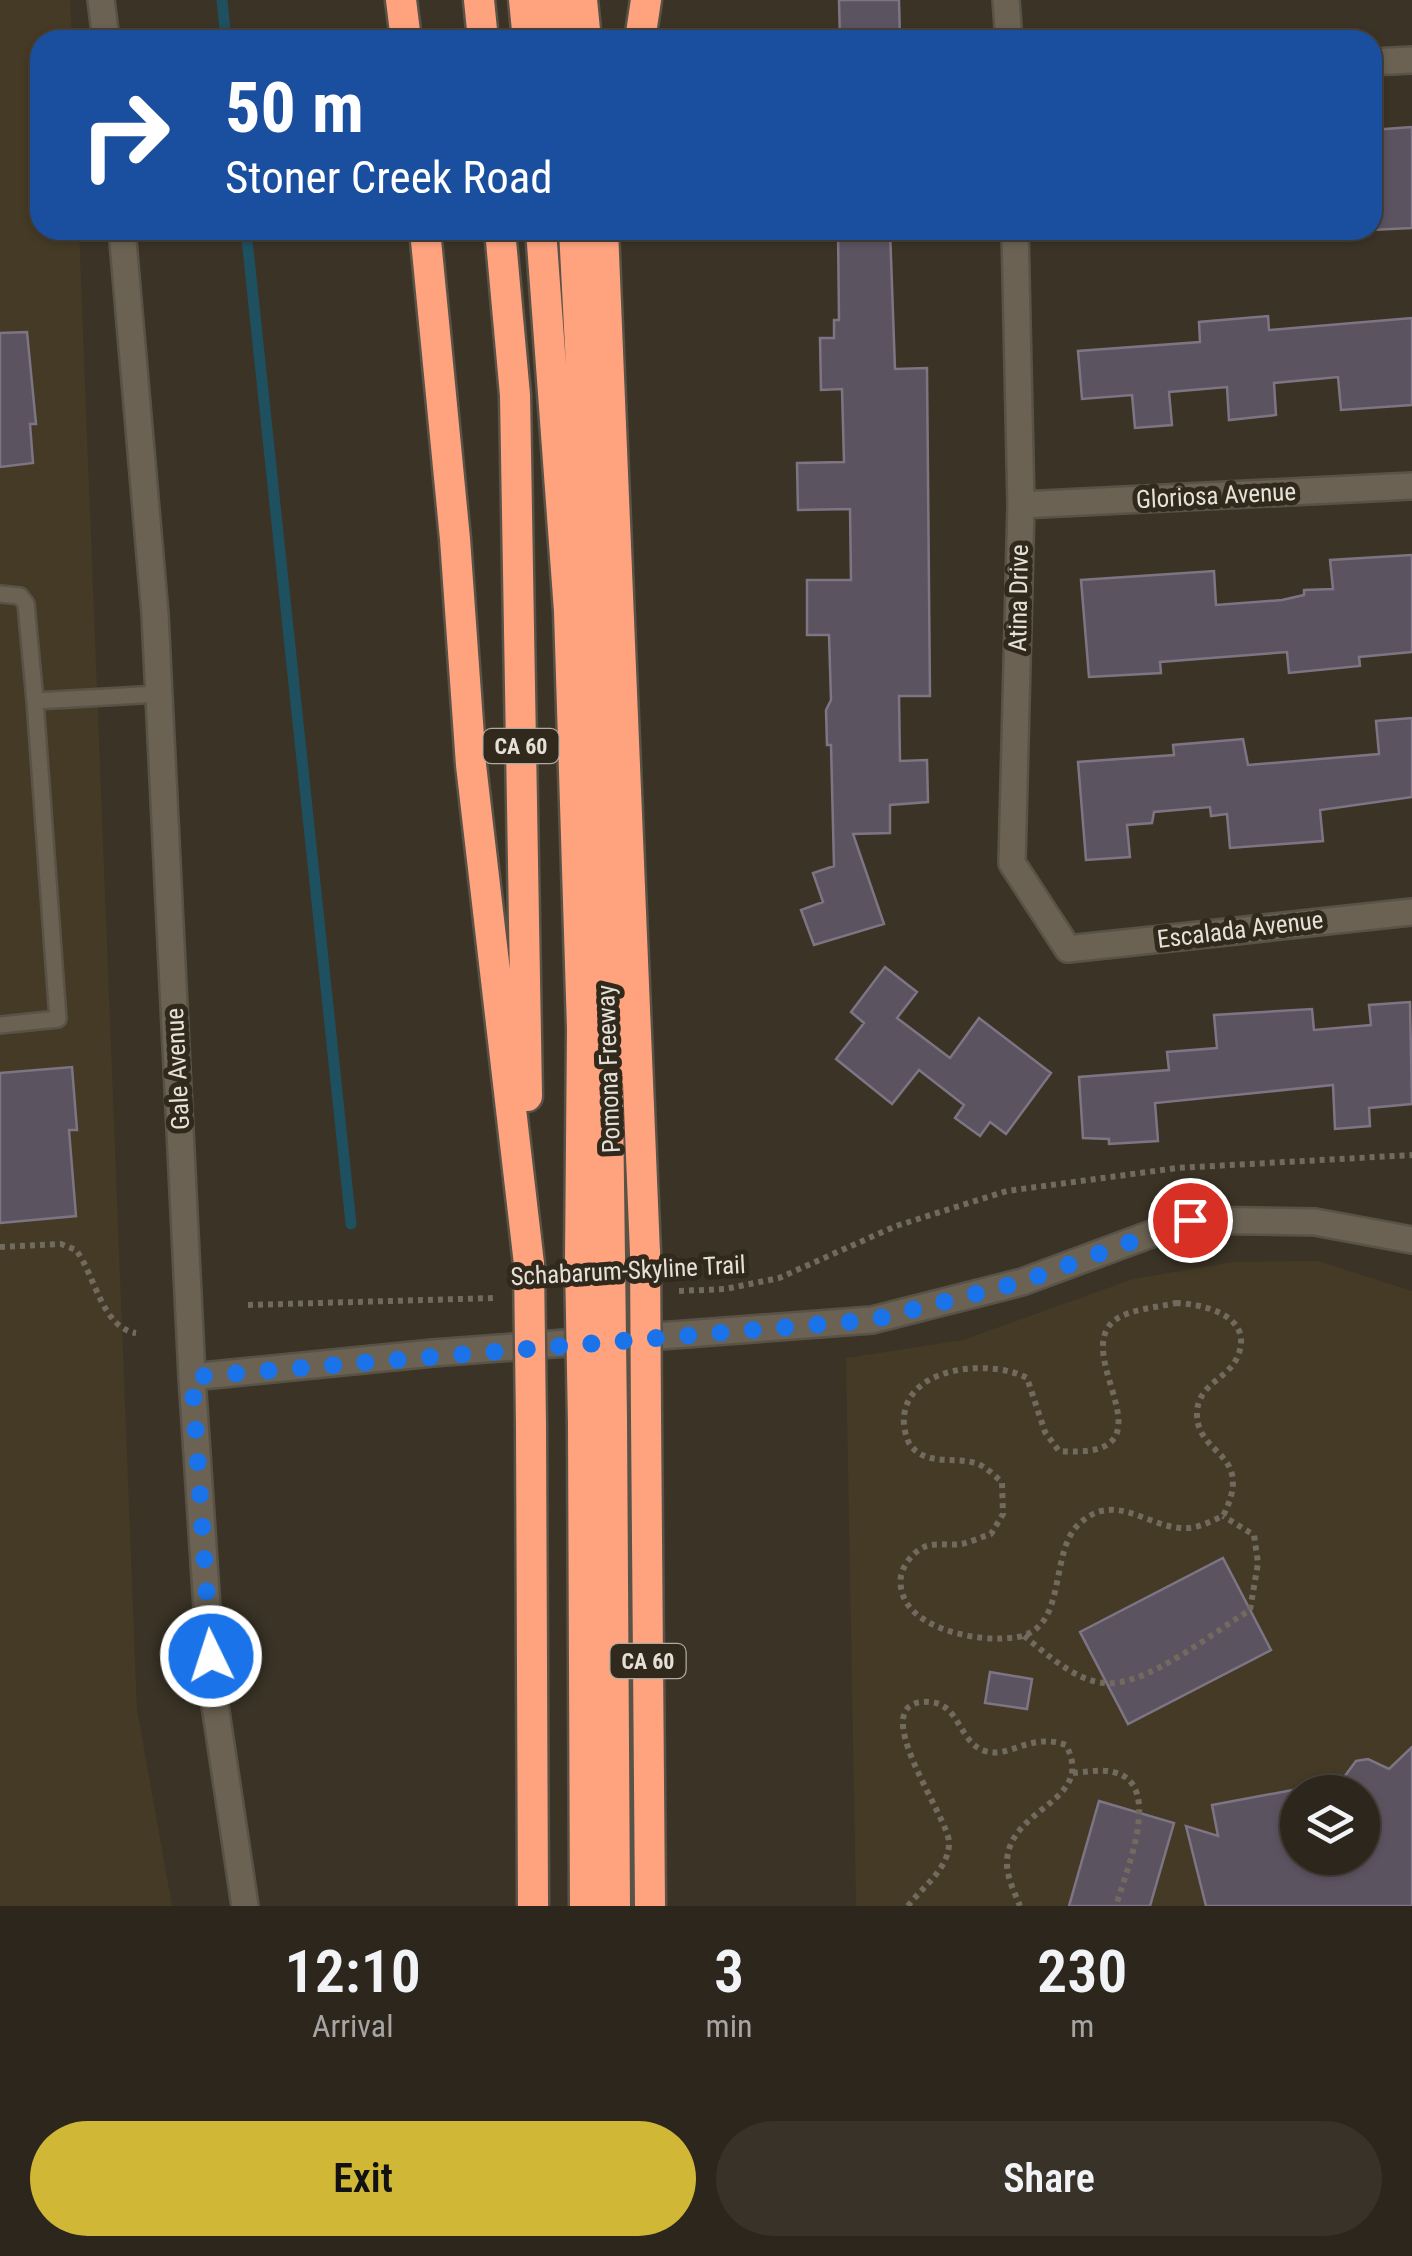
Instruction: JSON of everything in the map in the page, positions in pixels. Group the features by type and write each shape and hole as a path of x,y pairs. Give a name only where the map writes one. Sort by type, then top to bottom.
{"highway":[{"path":"402,0 405,30"},
{"path":"479,0 482,30"},
{"path":"524,0 527,30"},
{"path":"552,0 555,30"},
{"path":"582,0 585,30"},
{"path":"642,30 646,0"},
{"path":"426,240 456,538 470,765 530,1264"},
{"name":"CA 60","path":"501,240 515,395 530,1264 533,1906"},
{"path":"543,240 569,611 582,1029 595,1259"},
{"path":"575,240 604,810 595,1259 614,1906"},
{"name":"Pomona Freeway","path":"606,240 645,1253 650,1906"},
{"path":"586,1906 597,1422"}],"street":[{"path":"101,0 105,30"},
{"path":"1006,0 1008,30"},
{"path":"1382,62 1412,60"},
{"name":"Gale Avenue","path":"123,240 158,694 192,1377 212,1685 245,1906"},
{"name":"Atina Drive","path":"1015,240 1021,504 1012,863 1068,949"},
{"name":"Gloriosa Avenue","path":"1021,504 1412,486"},
{"name":"Escalada Avenue","path":"1068,949 1412,912"},
{"path":"192,1377 872,1320 1022,1282 1190,1220 1316,1222 1412,1240"}],"lane":[{"path":"0,594 20,596 26,604 58,1019 0,1025"},
{"path":"35,700 158,694"}],"path":[{"name":"Schabarum-Skyline Trail","path":"668,1291 725,1289 779,1278 896,1226 1007,1190 1177,1168 1412,1155"},
{"path":"0,1247 62,1244 76,1250 112,1322 136,1333"},
{"name":"Schabarum-Skyline Trail","path":"248,1305 514,1297"},
{"path":"1176,1303 1203,1304 1224,1312 1236,1326 1240,1343 1236,1360 1204,1389 1197,1414 1204,1437 1223,1454 1233,1474 1233,1496 1223,1516 1197,1527 1177,1528 1131,1511 1090,1513 1074,1527 1061,1555 1051,1606 1040,1625 1024,1636 1002,1639 931,1625 912,1615 901,1597 901,1572 909,1558 924,1546 961,1544 991,1534 1003,1514 1002,1482 982,1465 926,1459 908,1444 903,1420 907,1400 926,1380 987,1366 1010,1369 1027,1378 1045,1432 1058,1451 1080,1452 1101,1446 1115,1435 1118,1424 1117,1397 1105,1364 1103,1344 1108,1326 1121,1316 1176,1303"},
{"path":"1024,1636 1084,1677 1107,1684 1148,1674 1250,1610 1258,1563 1254,1534 1223,1516"},
{"path":"908,1906 945,1863 950,1842 945,1824 903,1742 904,1714 915,1704 930,1702 949,1709 974,1746 988,1753 1049,1738 1066,1744 1075,1762 1072,1782 1016,1833 1007,1856 1007,1873 1020,1906"},
{"path":"1073,1773 1111,1771 1129,1778 1138,1793 1141,1813 1116,1906"}],"shaded area":[{"path":"0,0 70,0 72,30 30,30 30,240 79,240 137,1709 172,1906 0,1906"},
{"path":"1318,1261 1412,1291 1412,1906 856,1906 846,1358 963,1340 1133,1279 1233,1262"}],"building":[{"path":"839,0 899,0 900,30 840,30"},
{"path":"1412,127 1412,228 1382,230 1382,129"},
{"path":"838,240 890,240 895,369 927,368 930,696 899,696 900,761 927,760 928,802 890,805 890,833 853,834 884,924 814,945 801,910 823,902 813,873 834,866 831,745 827,745 826,710 831,700 829,635 807,635 807,580 851,580 850,509 798,510 797,463 844,462 842,389 821,390 820,338 834,338 834,320 839,320"},
{"path":"1268,316 1269,330 1412,318 1412,405 1341,410 1338,377 1274,383 1276,415 1229,420 1227,387 1169,392 1172,425 1135,428 1132,395 1082,399 1078,351 1200,342 1199,322"},
{"path":"27,332 36,424 30,424 33,463 0,467 0,333"},
{"path":"1412,555 1412,652 1359,657 1360,666 1289,673 1287,652 1160,662 1161,673 1089,677 1081,580 1214,571 1216,605 1282,600 1304,595 1304,590 1333,589 1330,560"},
{"path":"1412,718 1412,797 1320,810 1323,841 1230,848 1227,814 1211,816 1210,807 1154,812 1152,823 1127,825 1130,857 1086,860 1078,762 1174,755 1173,745 1243,739 1248,765 1379,754 1376,721"},
{"path":"885,967 917,992 897,1018 950,1058 979,1018 1051,1073 1006,1134 990,1122 980,1136 955,1118 964,1105 919,1070 892,1104 836,1059 864,1023 851,1012"},
{"path":"1410,1002 1412,1104 1369,1108 1370,1126 1335,1129 1333,1085 1155,1103 1158,1141 1109,1144 1109,1139 1083,1138 1079,1077 1169,1070 1167,1052 1217,1048 1214,1015 1312,1009 1314,1030 1371,1025 1369,1005"},
{"path":"72,1067 77,1130 69,1130 76,1216 0,1223 0,1073"},
{"path":"1223,1558 1271,1650 1128,1724 1080,1632"},
{"path":"990,1672 1032,1679 1027,1709 985,1703"},
{"path":"1412,1747 1412,1906 1206,1906 1186,1826 1218,1836 1212,1805 1280,1792 1280,1875 1380,1875 1380,1775 1346,1775 1356,1761 1368,1759 1389,1769"},
{"path":"1099,1801 1174,1823 1150,1906 1069,1906"}],"waterway":[{"path":"222,0 225,30"},
{"path":"247,240 351,1224"}],"route":[{"path":"211,1656 192,1377 433,1353 872,1320 1022,1282 1190,1220"}]}
